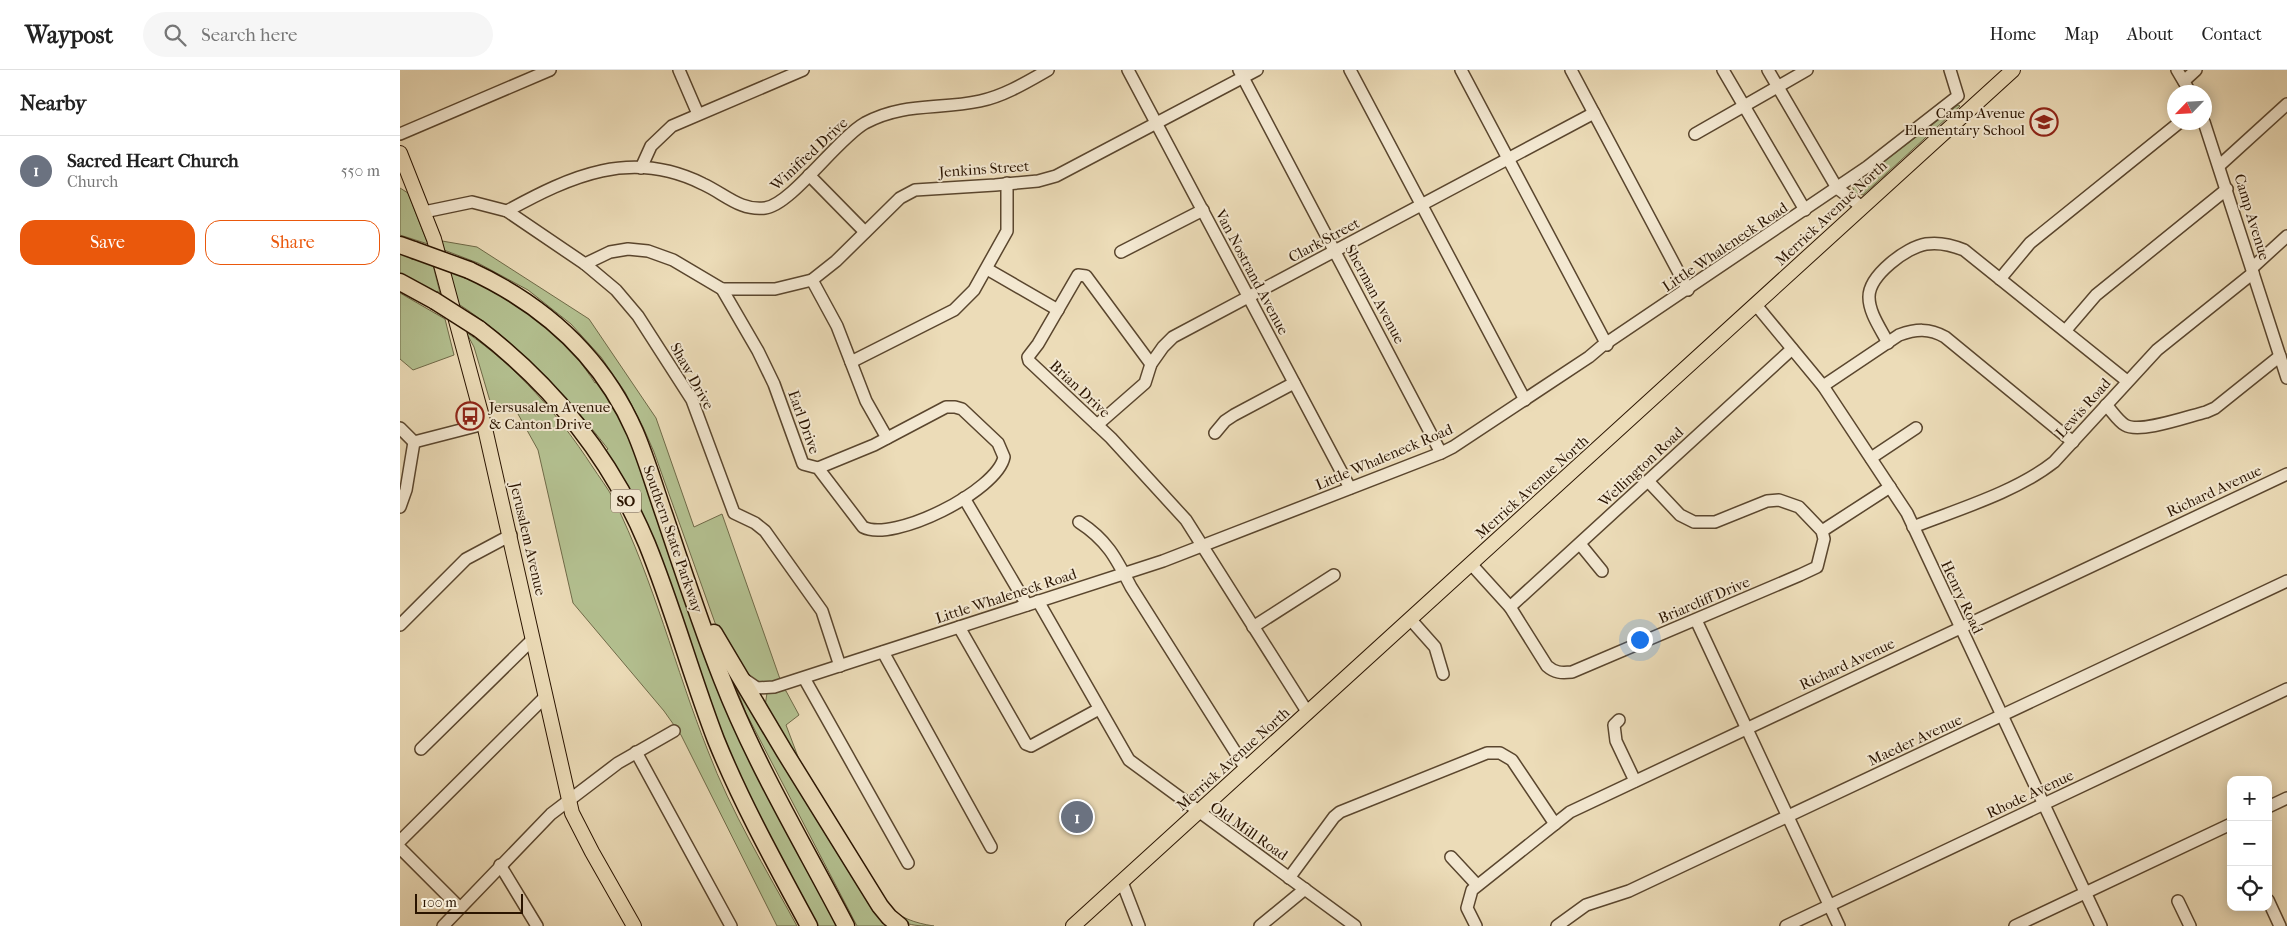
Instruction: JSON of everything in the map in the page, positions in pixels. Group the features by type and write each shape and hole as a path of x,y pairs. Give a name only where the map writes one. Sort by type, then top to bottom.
{"highway":[{"name":"Southern State Parkway","path":"407,247 469,270 497,283 534,306 568,335 597,368 619,402 636,435 721,678 736,714 846,926"},
{"name":"Southern State Parkway","path":"400,282 435,301 478,329 528,371 565,410 593,446 624,496 652,556 707,715 745,805 808,926"},
{"path":"665,518 693,575 716,638 732,666 880,906 900,926"},
{"path":"745,805 759,849 800,926"}],"main road":[{"name":"Merrick Avenue North","path":"1073,926 2013,70"},
{"name":"Jerusalem Avenue","path":"400,153 434,238 484,424 511,535 545,697 572,813 634,926"}],"street":[{"path":"400,134 550,70"},
{"path":"679,70 698,114"},
{"path":"641,168 651,146 660,135 672,126 803,70"},
{"name":"Winifred Drive","path":"507,211 572,178 587,173 606,169 641,168 655,169 684,176 752,209 768,207 776,204 809,175 844,138 864,124 882,115 912,107 980,102 1002,94 1048,70"},
{"name":"Van Nostrand Avenue","path":"1128,70 1350,488"},
{"name":"Jenkins Street","path":"722,289 774,289 812,280 836,261 900,198 915,190 1038,181 1056,176 1156,124 1241,74 1258,70"},
{"path":"1350,70 1525,400"},
{"path":"1461,70 1607,345"},
{"path":"1571,70 1688,290"},
{"path":"1723,70 1805,210"},
{"path":"1768,70 1837,188 1862,206"},
{"path":"1696,134 1807,70"},
{"name":"Little Whaleneck Road","path":"732,666 751,685 760,688 774,687 804,678 1124,574 1202,546 1441,453 1525,400 1837,188 1958,96 1950,70"},
{"path":"2177,70 2186,85"},
{"path":"2184,81 2196,70"},
{"name":"Sherman Avenue","path":"1241,74 1441,453"},
{"path":"2220,165 2287,104"},
{"name":"Clark Street","path":"1097,425 1146,383 1152,364 1163,346 1173,337 1594,113"},
{"path":"2000,279 2030,244 2170,130"},
{"name":"Camp Avenue","path":"2207,130 2220,165 2287,378"},
{"path":"809,175 865,232"},
{"path":"851,362 954,310 974,290 1007,231 1007,183"},
{"path":"2066,330 2096,295 2227,189"},
{"path":"521,221 521,209 528,200"},
{"name":"Shaw Drive","path":"424,212 472,202 507,211 585,264 630,305 677,374 698,414 732,511 736,515 755,523 764,532 814,598 822,611 840,666"},
{"path":"1121,252 1202,210"},
{"name":"Lewis Road","path":"1913,528 2034,476 2054,462 2157,350 2252,270 2287,236"},
{"path":"1888,343 1876,319 1869,296 1876,278 1902,255 1926,244 1953,246 1964,250 2066,330 2127,381"},
{"name":"Earl Drive","path":"585,264 610,252 628,249 648,251 673,260 722,289 758,351 774,384 803,464 818,468 863,527 870,531 885,531 936,514 964,498"},
{"path":"987,269 1058,310 1078,275 1086,276 1152,364"},
{"path":"812,280 837,326 866,401 887,438"},
{"name":"Henry Road","path":"1756,305 1823,386 1890,487 1913,528 2101,926"},
{"name":"Brian Drive","path":"1058,310 1028,357 1029,361 1097,425 1186,520 1308,713"},
{"path":"1823,386 1899,335 1913,330 1927,330 1939,334 2073,442"},
{"name":"Wellington Road","path":"1510,607 1792,350"},
{"path":"2106,405 2122,422 2132,428 2145,428 2215,408 2283,361"},
{"path":"1215,433 1225,421 1234,415 1294,383"},
{"path":"818,468 887,438 946,407 955,406 962,410 998,443 1004,457 1000,470 964,498 1032,603"},
{"path":"414,442 484,424"},
{"path":"400,428 414,442"},
{"path":"1871,458 1916,428"},
{"path":"400,507 406,490 414,442"},
{"name":"Richard Avenue","path":"1476,926 1467,908 1468,899 1477,885 1578,808 2287,474"},
{"path":"1648,481 1680,515 1694,522 1715,522 1767,501 1779,500 1800,507 1822,531 1890,487"},
{"path":"1079,522 1110,548 1124,574 1246,769"},
{"name":"Briarcliff Drive","path":"1471,564 1510,607 1547,666 1554,672 1562,673 1572,672 1817,567 1822,551 1822,531"},
{"path":"400,625 466,559 511,535"},
{"path":"1580,544 1602,571"},
{"path":"1253,627 1334,575"},
{"name":"Maeder Avenue","path":"1557,926 1586,905 1629,892 2287,581"},
{"name":"Old Mill Road","path":"1032,603 1129,760 1198,813 1356,926"},
{"path":"1411,620 1435,646 1443,674"},
{"path":"1696,620 1839,926"},
{"path":"959,627 1026,744 1031,746 1048,738 1099,709"},
{"path":"421,749 533,639"},
{"path":"883,652 991,847"},
{"path":"804,678 908,863"},
{"path":"772,731 761,702 763,696 774,687"},
{"name":"Rhode Avenue","path":"1786,926 2287,689"},
{"path":"400,842 545,697"},
{"path":"1618,720 1614,725 1614,735 1635,781"},
{"path":"443,926 500,865 568,799 636,752 674,731"},
{"path":"636,752 731,926"},
{"path":"1289,878 1334,817 1340,812 1487,753 1500,753 1512,760 1555,824"},
{"path":"2272,805 2287,798"},
{"path":"2015,926 2227,826"},
{"path":"400,848 459,907"},
{"path":"1451,857 1477,885"},
{"path":"500,865 537,926"},
{"path":"1122,882 1138,926"},
{"path":"1260,926 1305,889"},
{"path":"2178,901 2190,926"},
{"path":"2272,909 2280,926"}],"green space":[{"path":"1958,105 1960,106 1863,195 1855,193 1852,186"},
{"path":"400,188 408,193 428,244 400,235"},
{"path":"442,241 477,247 589,319 656,418 694,527 722,514 780,679 765,684 748,680 719,634 654,452 625,392 601,357 571,324 528,290 478,263 444,250"},
{"path":"400,253 433,265 440,293 437,291 436,294 400,276"},
{"path":"450,271 500,291 528,308 541,319 576,357 595,383 600,381 622,417 697,630 838,926 816,926 736,769 605,451 608,449 575,408 519,351 479,318 457,303"},
{"path":"400,293 445,319 454,355 413,370 400,359"},
{"path":"466,332 502,360 551,410 612,496 653,593 696,720 717,774 750,840 797,926 777,926 681,735 664,711 573,603 538,450 513,405 500,407 490,401 474,347"},
{"path":"733,680 888,926 857,926 746,713"},
{"path":"782,689 786,691 799,715 786,725 803,769 765,706 767,693"},
{"path":"821,799 885,905 908,919 934,926 918,926 906,923 895,917 884,905"}],"place":[{"name":"Camp Avenue Elementary School","path":"2044,122"},
{"name":"Jersusalem Avenue & Canton Drive","path":"470,416"},
{"name":"Sacred Heart Church","path":"1077,817"}]}
